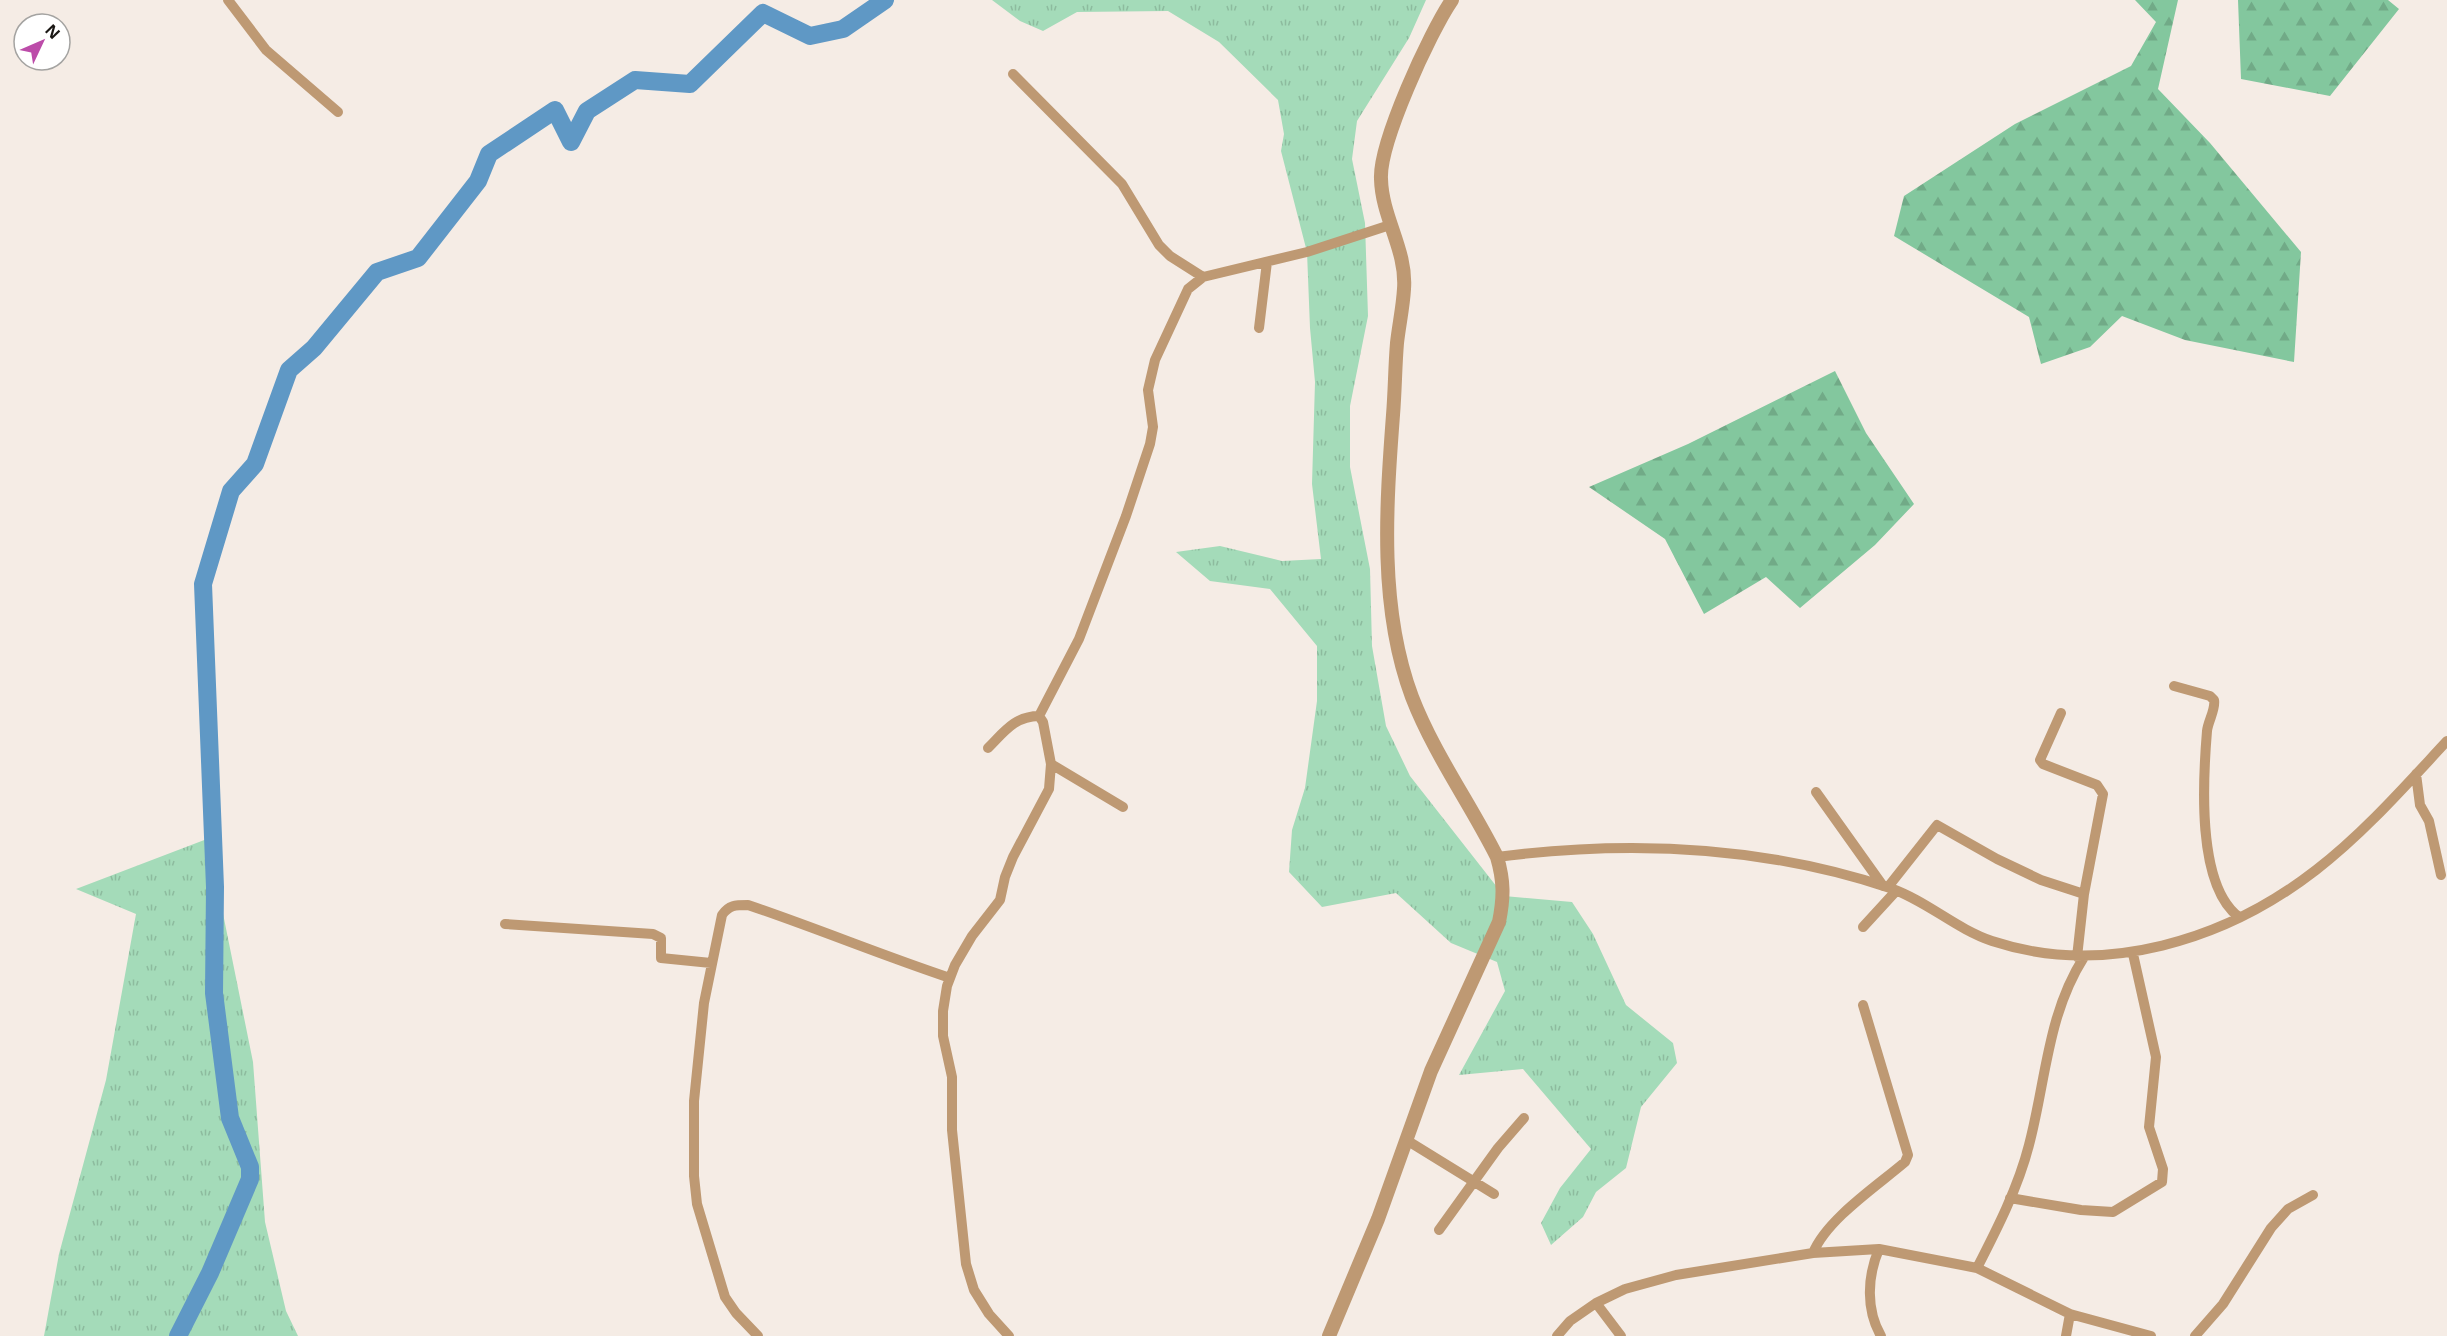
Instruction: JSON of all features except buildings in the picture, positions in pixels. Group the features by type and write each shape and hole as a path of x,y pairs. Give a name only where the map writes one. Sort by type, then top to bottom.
{"street":[{"path":"228,0 266,50 338,112"},
{"path":"1329,1336 1407,1141 1448,1030 1499,922 1504,896 1503,878 1497,857 1425,729 1399,655 1389,570 1389,467 1405,268 1390,225 1380,178 1384,152 1418,65 1441,16 1452,0"},
{"path":"1013,74 1122,184 1158,245 1170,256 1203,277"},
{"path":"1040,716 1079,639 1126,516 1150,444 1152,427 1148,390 1155,360 1184,294 1203,277 1371,233 1390,225"},
{"path":"1259,328 1267,261"},
{"path":"2174,686 2210,696 2214,700 2208,725 2203,794 2204,817 2216,885 2230,908 2239,917"},
{"path":"1977,1268 2010,1198 2029,1145 2054,1025 2080,957 2084,894 2103,794 2097,785 2043,764 2040,760 2061,713"},
{"path":"988,748 1011,724 1021,718 1040,716"},
{"path":"1009,1336 989,1314 974,1290 966,1264 952,1130 952,1077 944,1036 943,1011 950,978 972,936 1000,900 1013,857 1049,789 1051,764 1040,716"},
{"path":"1497,857 1594,849 1694,849 1812,868 1889,888 1992,941 2080,957 2133,954 2173,943 2239,917 2261,906 2318,869 2447,741"},
{"path":"1051,764 1123,807"},
{"path":"2416,774 2420,805 2429,821 2441,875"},
{"path":"1815,792 1889,888"},
{"path":"1863,927 1889,888 1937,825 1997,859 2041,880 2084,894"},
{"path":"758,1336 736,1314 725,1297 697,1204 694,1176 694,1101 711,963 722,915 727,907 748,905 843,938 875,953 950,978"},
{"path":"505,924 653,934 661,938 661,958 711,963"},
{"path":"2010,1198 2081,1210 2113,1212 2162,1182 2163,1169 2149,1127 2156,1057 2133,954"},
{"path":"1814,1254 1823,1237 1840,1217 1905,1162 1908,1155 1863,1005"},
{"path":"1439,1230 1524,1118"},
{"path":"1407,1141 1494,1194"},
{"path":"2195,1336 2223,1304 2271,1228 2288,1209 2313,1195"},
{"path":"1879,1249 1873,1263 1870,1302 1873,1322 1881,1336"},
{"path":"1557,1336 1570,1321 1596,1303 1625,1289 1676,1275 1814,1254 1879,1249 1977,1268 2070,1314 2151,1336"},
{"path":"1863,1250 1873,1263"},
{"path":"1596,1303 1621,1336"},
{"path":"2066,1336 2070,1314"}],"green space":[{"path":"992,0 1426,0 1409,38 1357,121 1352,159 1365,223 1368,316 1350,406 1350,467 1370,569 1372,646 1386,726 1410,776 1504,896 1572,902 1593,934 1626,1005 1673,1043 1677,1063 1641,1107 1626,1168 1596,1192 1583,1217 1551,1245 1541,1223 1560,1188 1591,1149 1523,1069 1459,1075 1505,991 1497,962 1451,943 1396,893 1322,907 1289,872 1292,830 1305,788 1317,701 1317,646 1270,589 1210,581 1176,552 1220,546 1282,561 1321,559 1312,484 1315,382 1307,252 1281,151 1284,134 1278,100 1219,42 1168,11 1077,12 1043,31 1020,21"},
{"path":"2135,0 2178,0 2158,89 2210,143 2301,252 2294,362 2185,340 2122,316 2090,347 2041,364 2029,317 1894,236 1904,196 2015,124 2131,66 2156,22"},
{"path":"2238,0 2388,0 2399,9 2330,96 2241,79"},
{"path":"1835,371 1866,433 1914,504 1875,545 1800,608 1766,577 1704,614 1665,539 1589,487 1688,444"},
{"path":"220,834 215,874 253,1062 265,1222 286,1311 298,1336 44,1336 59,1254 106,1080 136,914 76,889"}],"waterway":[{"path":"178,1336 210,1273 250,1179 250,1167 230,1118 214,993 215,887 203,584 231,491 255,464 289,370 314,348 377,272 418,258 478,181 489,154 555,110 571,142 587,111 635,80 690,84 763,13 810,36 843,29 885,0"}]}
